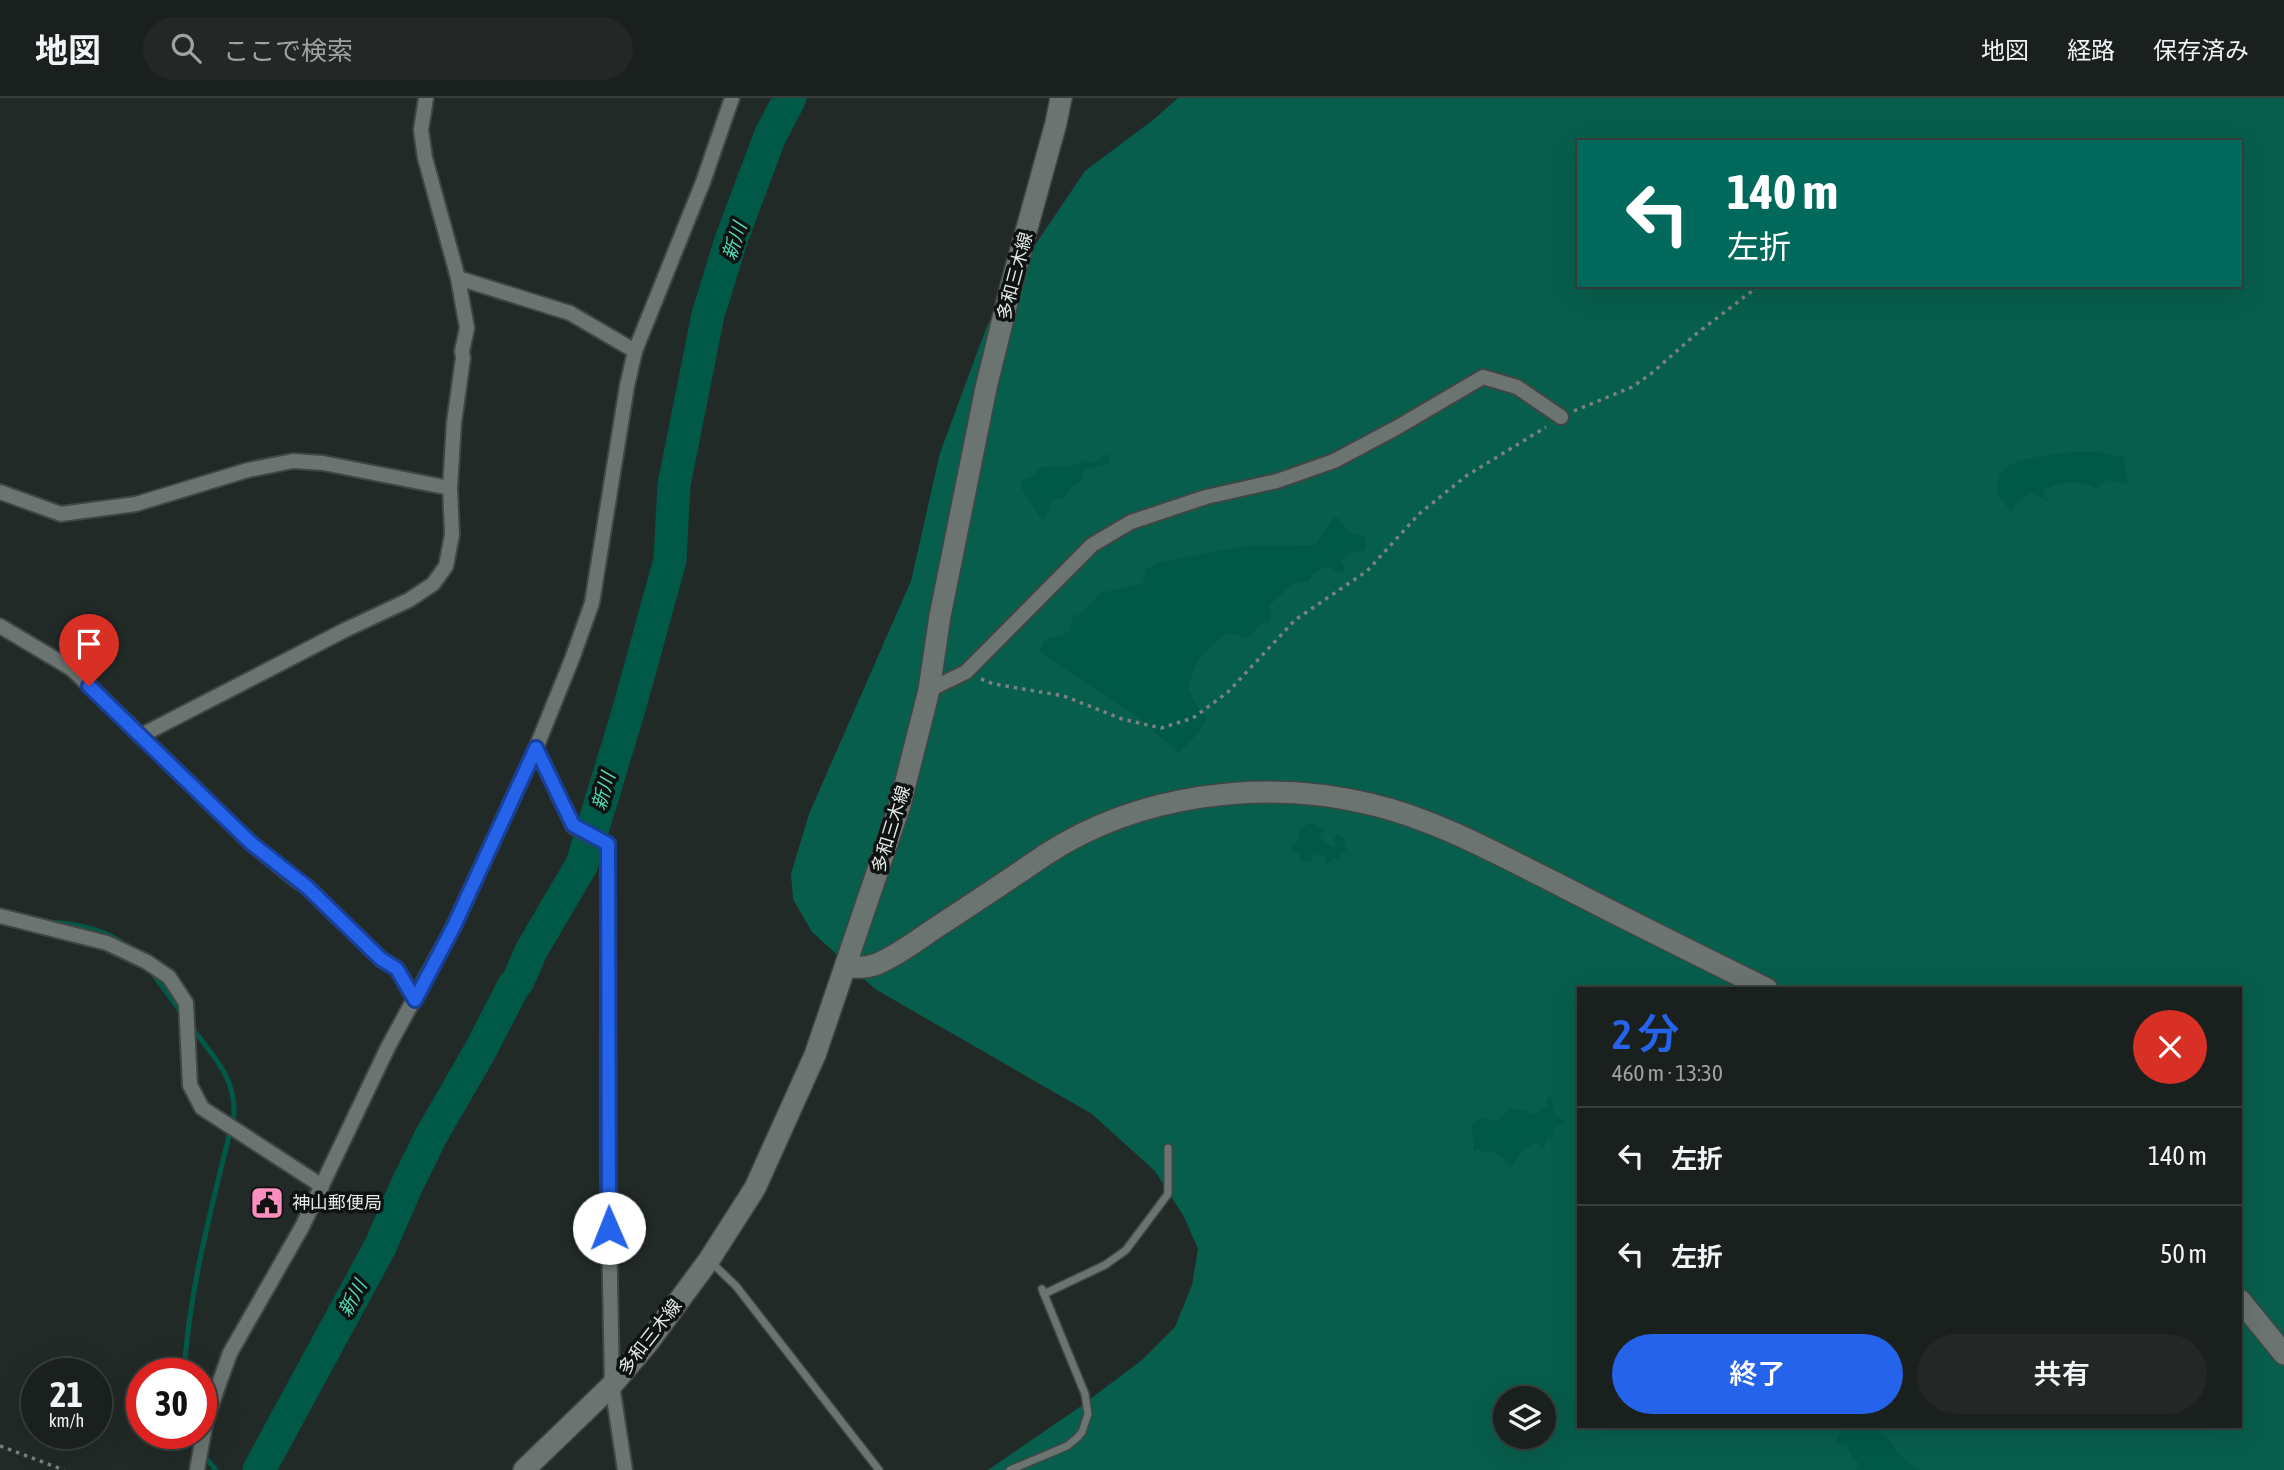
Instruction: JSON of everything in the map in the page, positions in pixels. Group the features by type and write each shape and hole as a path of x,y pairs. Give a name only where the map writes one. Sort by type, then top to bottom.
{"main road":[{"name":"多和三木線","path":"524,1470 612,1385 647,1344 709,1260 755,1188 788,1120 815,1055 900,805 929,691 940,616 986,388 1056,123 1060,98"},
{"path":"846,966 858,968 876,964 1051,852 1108,823 1154,808 1213,795 1270,793 1318,795 1370,804 1419,819 1485,848 1763,987"},
{"path":"2242,1302 2284,1354"}],"street":[{"path":"140,736 345,630 409,600 433,584 446,566 452,534 450,488 454,423 467,328 457,278 425,158 421,131 426,98"},
{"path":"197,1470 205,1420 230,1353 296,1238 388,1047 454,926 536,748 592,603 635,351 703,182 732,98"},
{"path":"457,278 570,313 635,351"},
{"path":"929,691 967,672 1092,545 1131,522 1206,497 1277,481 1334,461 1483,377 1517,387 1561,416"},
{"path":"0,492 61,514 136,505 248,470 293,461 323,463 450,488"},
{"path":"0,625 72,669 251,843 307,887 381,959 397,969 415,1000"},
{"path":"536,748 573,825 608,844 608,1175 612,1385 625,1470"},
{"path":"0,916 107,943 148,962 169,977 186,1003 190,1085 202,1108 322,1186"}],"lane":[{"path":"1010,1470 1067,1446 1082,1432 1088,1414 1086,1394 1043,1292 1105,1265 1126,1250 1168,1194 1168,1148"},
{"path":"709,1260 736,1286 879,1470"}],"path":[{"path":"967,672 994,684 1064,696 1122,719 1161,728 1193,719 1228,692 1295,620 1367,570 1419,514 1466,477 1514,449 1561,416 1632,387 1757,287"},
{"path":"0,1446 64,1470"}],"shaded area":[{"path":"1178,98 2284,98 2284,1470 988,1470 1142,1360 1175,1327 1192,1285 1198,1249 1184,1217 1155,1171 1092,1114 875,989 812,932 793,899 791,874 809,814 911,581 940,453 987,326 1035,245 1085,171"},
{"path":"2099,452 2116,456 2123,454 2128,484 2106,480 2097,489 2070,482 2057,485 2043,490 2048,501 2031,493 2010,512 1997,495 2000,474 2013,463 2035,457"},
{"path":"1108,454 1111,463 1085,470 1081,482 1072,487 1064,498 1051,500 1049,510 1042,520 1022,489 1022,480 1043,466 1071,466 1087,460 1096,463"},
{"path":"1334,517 1340,519 1350,533 1366,537 1365,550 1346,553 1341,561 1345,570 1339,574 1329,566 1314,572 1309,581 1293,583 1269,606 1269,623 1260,623 1248,639 1228,632 1207,650 1198,662 1188,688 1207,718 1198,733 1179,753 1139,718 1039,651 1045,639 1063,635 1071,630 1073,614 1079,616 1100,593 1143,583 1146,569 1161,562 1245,546 1315,545"},
{"path":"1309,822 1324,830 1318,836 1331,846 1336,846 1334,838 1338,834 1343,838 1348,854 1341,853 1339,860 1334,857 1331,863 1326,864 1326,856 1316,854 1310,862 1300,862 1299,854 1292,846"},
{"path":"1548,1095 1554,1103 1554,1114 1566,1122 1555,1126 1553,1137 1548,1137 1544,1148 1535,1143 1521,1151 1511,1168 1501,1156 1488,1150 1483,1153 1478,1149 1473,1152 1471,1126 1476,1121 1484,1117 1496,1122 1510,1109 1536,1115 1547,1105"},
{"path":"1840,1428 1879,1428 1905,1461 1920,1470 1855,1470 1859,1464 1849,1452 1847,1444 1837,1442"}],"waterway":[{"name":"新川","path":"259,1470 380,1247 431,1136 518,981 531,951 582,864 670,560 674,485 708,315 731,240 770,136 790,98"},
{"path":"49,922 90,929 110,936 128,947"},
{"path":"151,971 183,1015"},
{"path":"185,1358 197,1276 234,1115 234,1101 227,1078 190,1025"},
{"path":"203,1455 216,1470"}],"place":[{"name":"神山郵便局","path":"267,1203"}],"route":[{"path":"89,686 251,843 307,887 381,959 397,969 415,1000 454,926 536,748 573,825 608,844 609,1228"}]}
